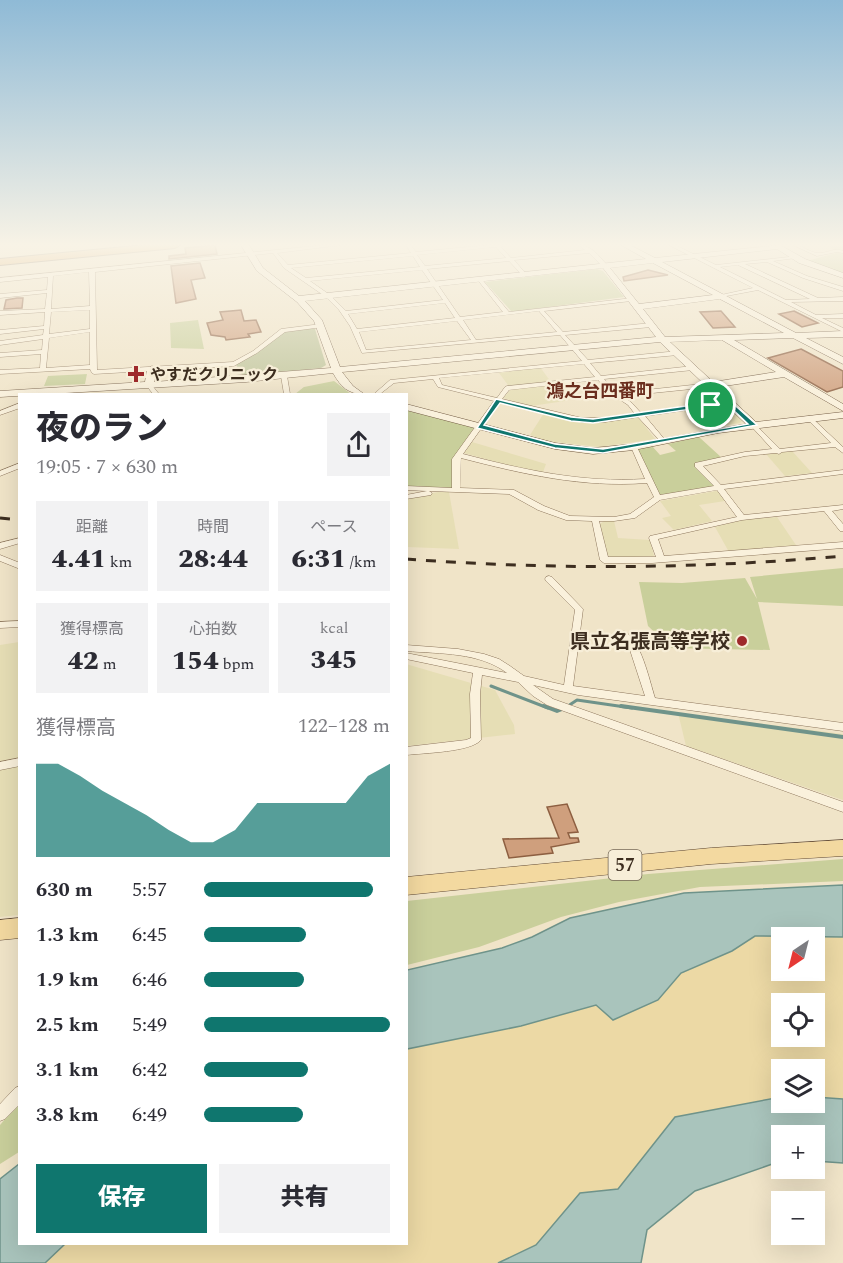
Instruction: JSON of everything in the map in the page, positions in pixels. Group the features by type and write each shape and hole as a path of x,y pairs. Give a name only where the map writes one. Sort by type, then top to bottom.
{"main road":[{"name":"57","path":"408,886 711,856 843,849"},
{"path":"0,930 18,928"}],"street":[{"path":"43,370 48,304"},
{"path":"92,304 94,372 234,364 283,330 321,326"},
{"path":"302,304 321,326 343,385 358,393"},
{"path":"336,304 345,313 356,331 364,352 651,325"},
{"path":"345,313 422,304"},
{"path":"449,304 474,340"},
{"path":"500,304 507,313"},
{"path":"356,331 586,304"},
{"path":"635,304 662,339 779,452"},
{"path":"637,307 661,304"},
{"path":"738,304 843,361"},
{"path":"791,304 843,332"},
{"path":"1,313 92,309"},
{"path":"540,309 600,378 638,413 663,441"},
{"path":"816,316 843,316"},
{"path":"0,332 47,327"},
{"path":"0,344 93,330"},
{"path":"32,393 284,376 572,346 662,339 843,332"},
{"path":"721,336 843,408"},
{"path":"0,355 45,352"},
{"path":"378,393 392,381 584,360 678,353"},
{"path":"0,372 93,367"},
{"path":"456,490 456,464 459,455 507,388 693,368"},
{"path":"148,385 152,369"},
{"path":"495,370 507,388"},
{"path":"616,395 711,385 784,374"},
{"path":"284,376 287,393"},
{"path":"435,376 440,386 582,420 605,420 638,413 729,402"},
{"path":"148,385 155,393"},
{"path":"0,394 18,394"},
{"path":"0,408 16,406"},
{"path":"0,413 16,406"},
{"path":"408,408 576,450 603,451 753,425 843,415"},
{"path":"809,418 843,451"},
{"path":"742,518 719,487 698,465 745,454 837,445"},
{"path":"634,447 658,498"},
{"path":"459,455 564,481 604,484 650,481"},
{"path":"0,474 18,466"},
{"path":"408,489 511,492 569,518 595,519 632,516 658,498 719,487 843,472"},
{"path":"408,497 437,490"},
{"path":"661,559 654,538 742,518 843,507"},
{"path":"827,510 843,529"},
{"path":"595,519 604,560 661,559 843,545"},
{"path":"0,546 18,541"},
{"path":"0,558 18,565"},
{"path":"549,579 579,609 568,689"},
{"path":"0,625 18,624"},
{"path":"624,634 633,645 651,700"},
{"path":"408,648 483,657 508,668 536,696 843,807"},
{"path":"408,656 568,689 843,727"},
{"path":"408,751 467,744 476,740 475,694 478,670"},
{"path":"0,766 18,762"},
{"path":"0,1114 18,1095"}],"shaded area":[{"path":"540,367 551,382 513,386 508,385 499,373"},
{"path":"552,385 565,401 531,406 503,398 511,389"},
{"path":"727,406 742,421 701,429 683,410"},
{"path":"544,413 592,423 638,417 655,439 599,447 547,441 530,435"},
{"path":"472,442 546,464 542,475 464,453"},
{"path":"792,451 812,473 785,476 766,454"},
{"path":"716,491 721,493 725,501 699,505 712,521 674,530 662,518 671,516 660,501"},
{"path":"449,492 459,549 408,547 408,499"},
{"path":"777,517 798,548 729,552 715,527 742,520"},
{"path":"604,521 614,521 618,538 650,540 654,556 612,558 606,554 600,524"},
{"path":"18,642 18,915 0,917 0,645"},
{"path":"408,665 495,690 514,725 515,734 408,746"},
{"path":"678,713 843,734 843,800 686,746"}],"green space":[{"path":"505,304 572,304 512,312"},
{"path":"198,320 204,349 171,348 170,323"},
{"path":"315,329 326,365 321,368 243,376 236,365 283,332"},
{"path":"87,374 85,384 44,386 48,376"},
{"path":"334,381 350,393 296,393 304,387"},
{"path":"408,410 475,427 454,459 453,490 408,486"},
{"path":"699,437 722,458 697,464 716,486 660,495 637,449 652,446 660,455 676,451 668,444"},
{"path":"843,568 843,606 758,602 770,650 671,648 648,626 639,582 682,583 745,578 757,599 750,577"},
{"path":"843,859 843,881 700,887 619,902 561,917 479,947 408,965 408,901 648,874"},
{"path":"18,1104 18,1153 0,1164 0,1125"}],"sand":[{"path":"755,936 771,936 771,981 825,981 825,937 843,937 843,1099 825,1098 825,1059 771,1059 771,1099 675,1117 618,1189 580,1193 536,1245 498,1263 45,1263 64,1245 408,1245 408,1049 521,1026 596,1005 658,1000 681,973 732,951"}],"water":[{"path":"843,885 843,937 825,937 825,927 771,927 771,936 755,936 732,951 681,973 658,1000 613,1020 596,1005 521,1026 408,1049 408,970 502,948 532,937 570,918 684,893"},
{"path":"825,1098 843,1099 843,1163 825,1162 825,1125 771,1125 771,1164 695,1191 647,1230 641,1263 498,1263 536,1245 580,1193 618,1189 675,1117 771,1099 771,1113 825,1113"},
{"path":"18,1165 18,1245 64,1245 45,1263 0,1263 0,1179"}],"building":[{"path":"5,304 22,304 22,308 4,309"},
{"path":"241,310 244,321 256,320 261,332 248,334 250,337 226,340 225,337 211,335 207,323 223,320 220,312"},
{"path":"721,311 735,327 713,328 700,312"},
{"path":"794,311 818,323 802,327 779,314"},
{"path":"801,349 843,371 843,387 827,392 768,358"},
{"path":"567,804 578,832 568,833 570,838 578,838 579,842 551,847 553,853 509,858 503,839 559,838 547,807"}],"waterway":[{"path":"491,686 548,708"},
{"path":"568,706 577,700 632,708"},
{"path":"544,706 557,711 562,709"},
{"path":"621,706 843,737"}],"railway":[{"path":"0,518 18,520"},
{"path":"408,559 515,565 679,566 843,556"}],"place":[{"name":"やすだクリニック","path":"136,374"},
{"name":"県立名張高等学校","path":"742,641"}],"district":[{"name":"鴻之台四番町","path":"600,391"}],"route":[{"path":"498,401 571,419 593,421 638,413 711,405 729,402 753,425 620,450 603,451 576,450 555,446 479,426 498,401"}]}
